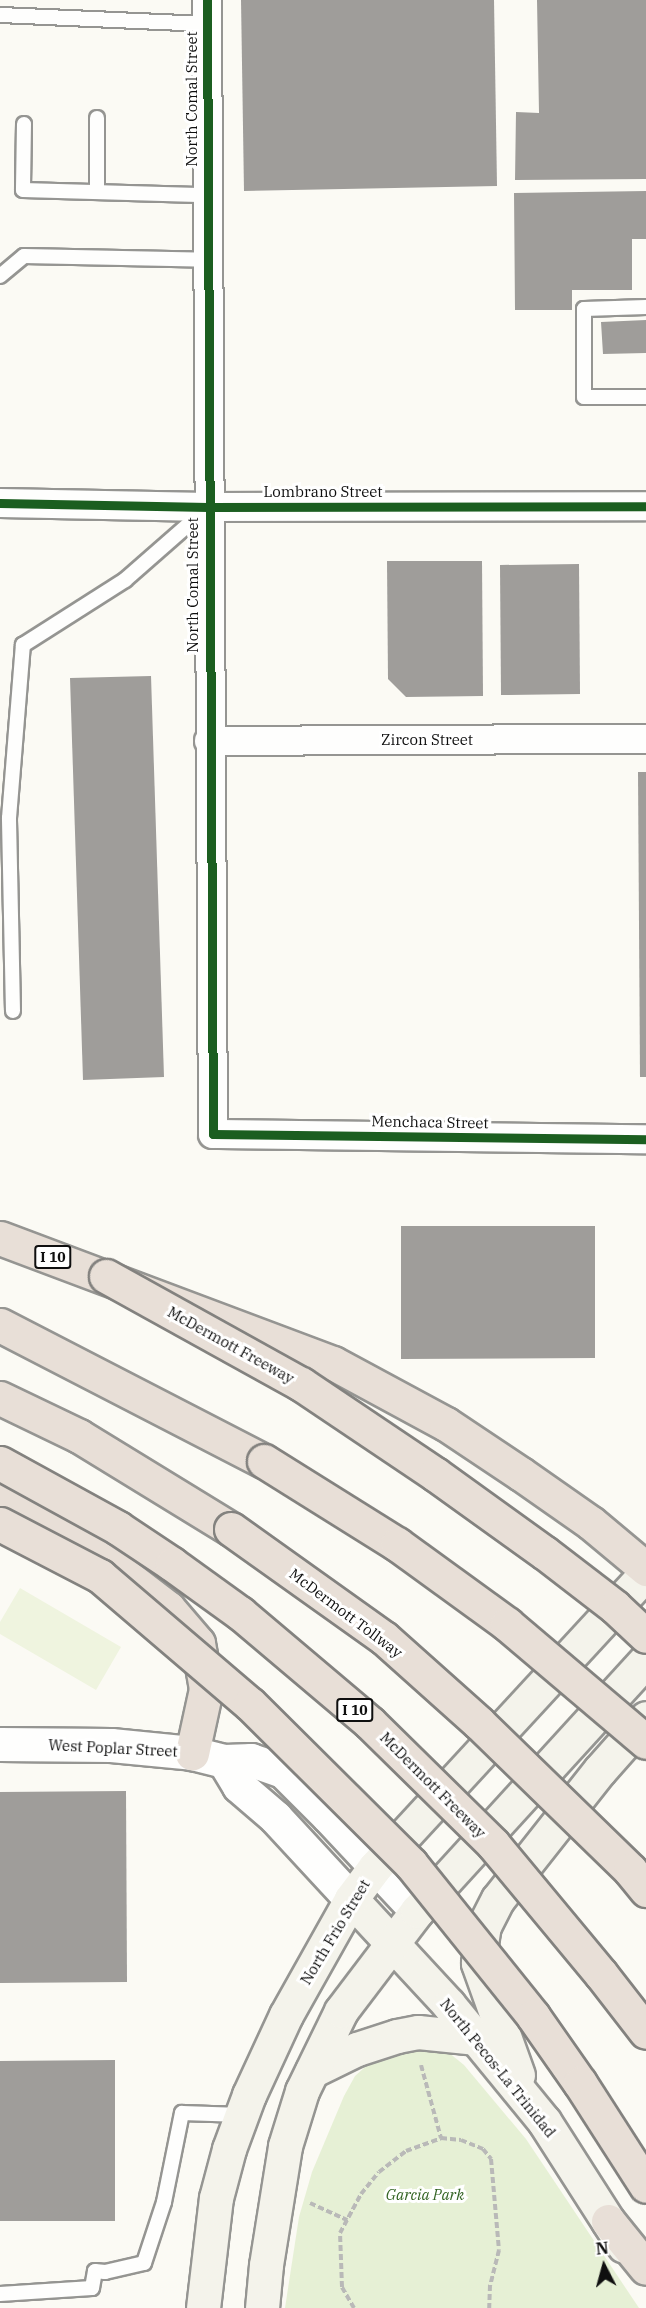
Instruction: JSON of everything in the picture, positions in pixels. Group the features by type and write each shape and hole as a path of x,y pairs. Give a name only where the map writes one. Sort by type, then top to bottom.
{"highway":[{"name":"McDermott Freeway","path":"0,1238 106,1276 301,1384 435,1474 545,1553 615,1607 646,1636"},
{"path":"106,1276 333,1363 393,1395 446,1424 521,1473 591,1523 646,1571"},
{"path":"0,1325 264,1461 397,1544 507,1624 646,1742"},
{"name":"McDermott Tollway","path":"0,1398 79,1436 231,1529 384,1638 487,1731 630,1870 646,1890"},
{"name":"McDermott Freeway","path":"0,1463 118,1528 172,1564 240,1613 370,1723 493,1844 646,2032"},
{"path":"0,1490 57,1524 168,1608 198,1643 206,1689 192,1753"},
{"path":"0,1524 100,1576 250,1704 411,1864 533,2016 580,2083 646,2186"},
{"path":"608,2221 646,2268"}],"main road":[{"name":"North Frio Street","path":"203,2308 216,2198 242,2115 286,2015 351,1899 375,1867 646,1571"},
{"path":"262,2308 266,2265 285,2146 302,2091 341,2011 390,1942 646,1660"},
{"path":"528,2102 478,1963 484,1926 498,1899 600,1770 646,1718"},
{"name":"North Pecos-La Trinidad","path":"351,1899 477,2038 544,2121 646,2281"},
{"path":"312,2072 357,2049 391,2037 418,2032 477,2038"}],"street":[{"name":"North Comal Street","path":"207,12 209,741 213,1134"},
{"name":"Lombrano Street","path":"0,503 208,507 646,506"},
{"name":"Zircon Street","path":"209,741 646,739"},
{"name":"Menchaca Street","path":"213,1134 646,1139"},
{"name":"West Poplar Street","path":"0,1744 111,1745 192,1753 224,1761 251,1760 283,1771 417,1911"},
{"path":"224,1761 239,1786 275,1817 351,1899"}],"lane":[{"path":"0,15 207,12"},
{"path":"97,118 97,192"},
{"path":"24,123 22,190 207,195"},
{"path":"0,276 24,256 208,260"},
{"path":"646,307 584,309 584,397 646,398"},
{"path":"14,1011 9,818 23,645 126,580 208,507"},
{"path":"0,2294 92,2288 95,2271 105,2272 144,2263 164,2202 182,2113 242,2115"}],"path":[{"path":"421,2064 422,2076 441,2138"},
{"path":"354,2308 342,2287 340,2233 361,2194 379,2172 406,2151 441,2138 462,2140 472,2144 483,2149 491,2159 499,2250 490,2285 489,2308"},
{"path":"307,2202 347,2220"}],"green space":[{"path":"20,1588 121,1647 96,1690 0,1634 0,1622"},
{"name":"Garcia Park","path":"427,2044 448,2052 464,2065 526,2139 639,2308 285,2308 299,2217 312,2172 344,2096 355,2076 373,2060"}],"building":[{"path":"241,0 494,0 497,186 244,191"},
{"path":"537,0 646,0 646,179 515,180 516,112 539,113"},
{"path":"646,191 646,239 632,239 632,290 572,290 572,310 515,310 514,193"},
{"path":"646,320 646,353 603,354 601,322"},
{"path":"387,561 482,561 483,696 406,697 388,679"},
{"path":"579,564 580,694 501,695 500,565"},
{"path":"151,676 164,1077 83,1080 70,678"},
{"path":"638,772 646,772 646,1077 640,1077"},
{"path":"401,1226 595,1226 595,1358 401,1359"},
{"path":"126,1791 127,1982 0,1983 0,1792"},
{"path":"115,2060 115,2221 0,2221 0,2061"}],"cycle path":[{"path":"207,0 213,1134 646,1139"},
{"path":"0,503 208,507 646,506"}]}
